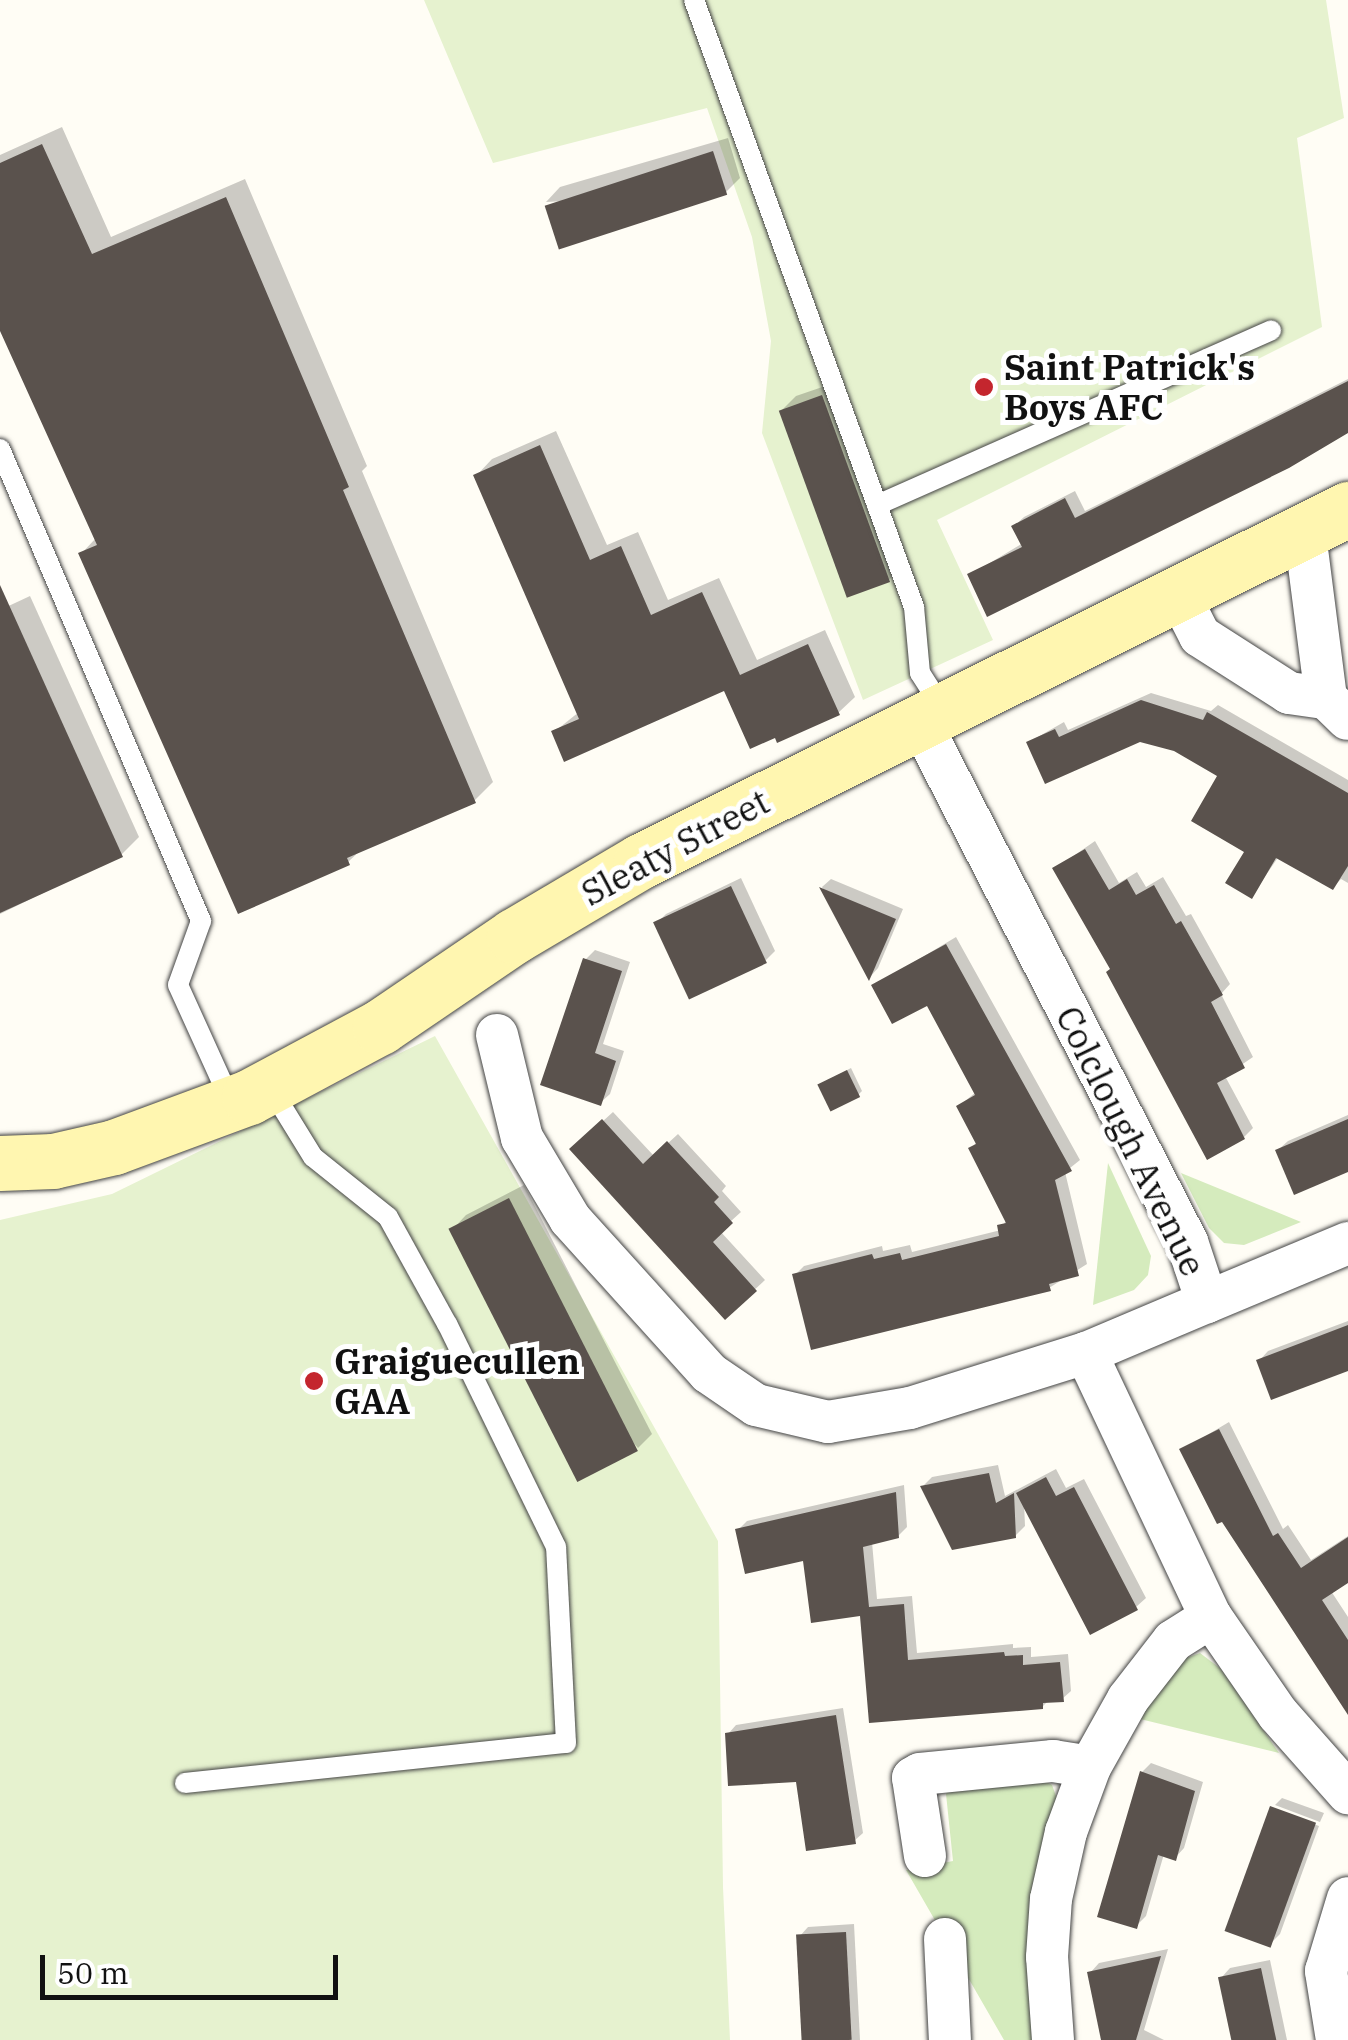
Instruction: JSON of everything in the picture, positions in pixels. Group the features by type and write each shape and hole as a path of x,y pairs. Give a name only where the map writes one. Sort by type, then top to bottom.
{"street":[{"name":"Sleaty Street","path":"0,1163 53,1161 114,1147 250,1095 380,1027 642,861 1326,522"},
{"path":"1179,595 1200,636 1289,693 1337,708 1326,522"},
{"name":"Colclough Avenue","path":"497,1035 522,1138 570,1219 709,1373 756,1405 828,1422 910,1408 1086,1353 1208,1302 1187,1242 932,716"},
{"path":"1208,1302 1348,1244"},
{"path":"1086,1353 1211,1617 1278,1714 1348,1793"},
{"path":"1053,2040 1047,1957 1051,1899 1066,1832 1090,1766 1128,1698 1173,1641 1211,1617"},
{"path":"925,1856 914,1778 920,1774 1053,1761 1090,1766"},
{"path":"1337,2040 1326,1971 1348,1898"},
{"path":"945,1940 950,2040"}],"lane":[{"path":"694,0 914,607 920,673 932,716"},
{"path":"877,506 1272,330"},
{"path":"0,449 201,921 178,986 250,1095 313,1156 388,1218 447,1324 556,1548 566,1743 185,1782"}],"green space":[{"name":"Saint Patrick's Boys AFC","path":"424,0 1326,0 1344,118 1297,138 1322,327 937,520 993,640 863,700 762,433 771,341 752,237 707,108 493,163"},
{"name":"Graiguecullen GAA","path":"435,1036 718,1541 723,1887 730,2040 0,2040 0,1220 112,1194"},
{"path":"1108,1163 1151,1256 1148,1275 1134,1290 1093,1305"},
{"path":"1181,1173 1301,1222 1244,1245 1224,1243 1209,1228"},
{"path":"1200,1653 1221,1669 1279,1753 1136,1718 1178,1661"},
{"path":"1038,1777 1052,1785 1060,1807 1035,2040 1004,2040 906,1870 953,1861 946,1794 952,1786"}],"building":[{"path":"42,144 92,254 226,197 349,487 343,490 476,803 347,858 350,865 238,914 78,553 97,545 0,331 0,163"},
{"path":"713,151 727,195 559,249 545,206"},
{"path":"1348,381 1348,433 1289,468 987,617 967,574 1022,547 1011,526 1065,498 1075,518"},
{"path":"822,395 890,582 847,598 779,411"},
{"path":"540,445 590,560 621,546 651,615 702,592 740,675 808,644 840,715 777,743 775,738 750,749 724,691 564,762 551,731 579,719 473,475"},
{"path":"0,585 123,857 0,913"},
{"path":"1141,700 1203,720 1207,712 1348,793 1348,866 1333,890 1276,858 1252,899 1225,883 1244,852 1191,821 1217,776 1174,751 1140,742 1045,784 1026,742 1055,729 1059,737"},
{"path":"1085,849 1109,890 1127,879 1136,895 1154,885 1176,924 1181,921 1223,995 1211,1002 1245,1068 1217,1083 1245,1139 1207,1160 1106,972 1110,969 1052,868"},
{"path":"731,886 767,963 689,999 653,922"},
{"path":"819,887 896,919 869,981"},
{"path":"946,944 1072,1171 1055,1180 1079,1276 1049,1284 1051,1291 811,1350 792,1274 872,1254 874,1259 900,1253 902,1260 999,1236 997,1225 1006,1223 968,1148 976,1144 956,1106 975,1095 927,1006 892,1024 871,985"},
{"path":"583,958 622,971 595,1053 616,1061 601,1106 540,1085"},
{"path":"847,1070 860,1097 830,1111 817,1084"},
{"path":"602,1119 643,1164 667,1141 719,1197 714,1202 733,1223 713,1242 757,1291 725,1320 569,1149"},
{"path":"1348,1119 1348,1172 1294,1195 1275,1150"},
{"path":"509,1198 638,1451 577,1482 448,1229"},
{"path":"1348,1325 1348,1371 1271,1400 1256,1360"},
{"path":"1219,1429 1273,1536 1278,1533 1301,1568 1348,1537 1348,1583 1322,1600 1348,1640 1348,1715 1222,1522 1217,1524 1179,1449"},
{"path":"989,1473 996,1503 1014,1493 1016,1538 952,1550 920,1486"},
{"path":"1046,1477 1056,1496 1074,1487 1138,1610 1090,1635 1016,1493"},
{"path":"896,1492 899,1538 863,1547 869,1607 904,1604 908,1660 1004,1652 1005,1656 1023,1655 1023,1665 1060,1662 1064,1702 1043,1703 1043,1709 869,1723 860,1616 811,1623 803,1561 745,1574 735,1529"},
{"path":"836,1715 856,1844 806,1851 796,1782 728,1786 725,1733"},
{"path":"1140,1771 1195,1791 1176,1861 1158,1855 1137,1929 1097,1917"},
{"path":"1270,1806 1316,1823 1271,1948 1225,1931"},
{"path":"846,1932 852,2040 802,2040 796,1935"},
{"path":"1161,1956 1136,2040 1101,2040 1087,1972"},
{"path":"1261,1968 1276,2040 1231,2040 1218,1977"}],"place":[{"name":"Saint Patrick's Boys AFC","path":"984,387"},
{"name":"Graiguecullen GAA","path":"314,1381"}]}
